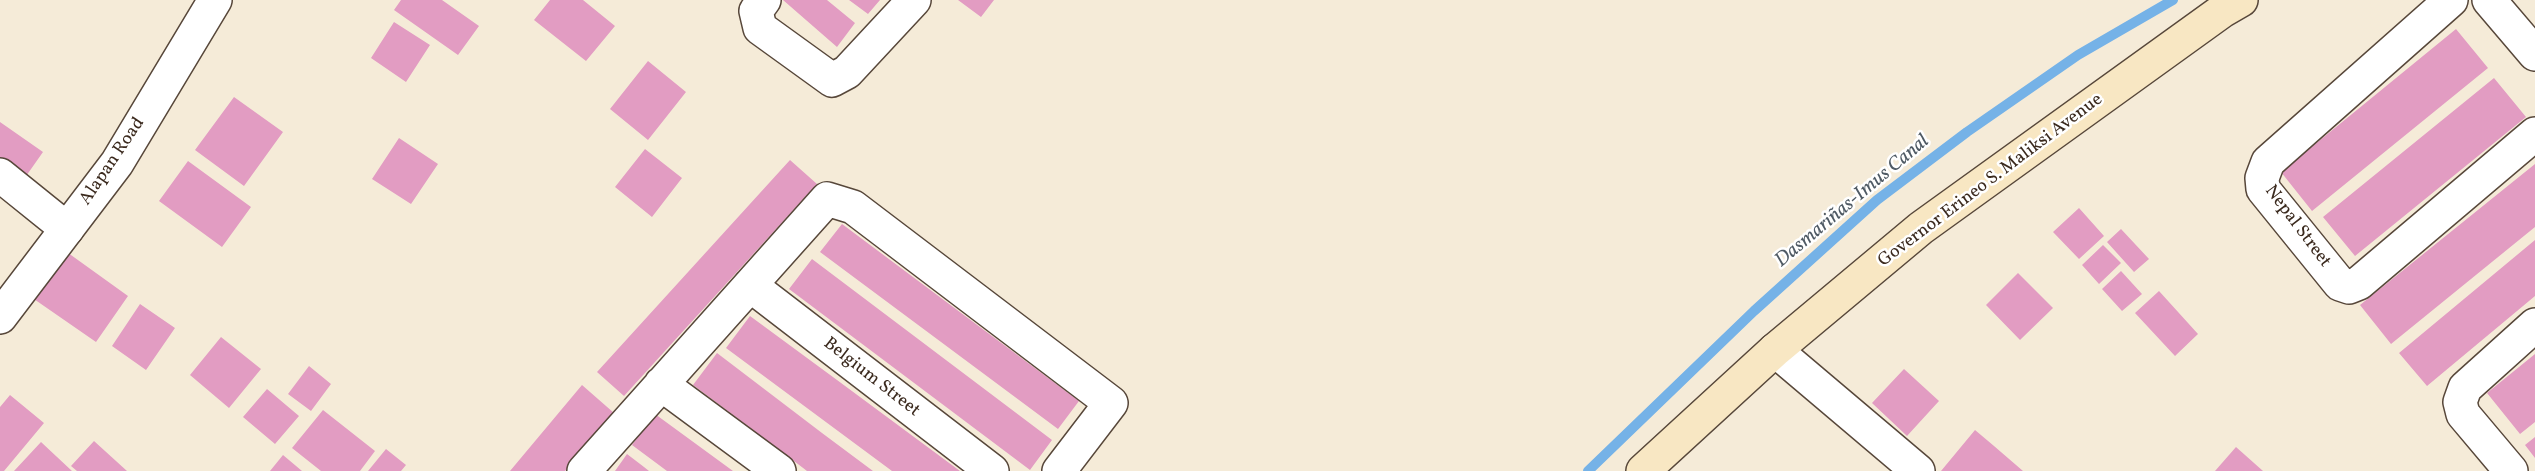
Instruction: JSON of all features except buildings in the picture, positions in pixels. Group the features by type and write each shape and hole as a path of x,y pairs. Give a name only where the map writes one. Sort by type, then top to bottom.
{"main road":[{"name":"Governor Erineo S. Maliksi Avenue","path":"1643,471 1775,350 1921,228 2222,11 2241,0"}],"street":[{"name":"Alapan Road","path":"0,316 117,163 215,0"},
{"path":"764,0 756,11 760,28 832,80 848,72 914,0"},
{"name":"Nepal Street","path":"2451,0 2268,162 2262,178 2263,189 2340,284 2349,287 2359,284 2535,134"},
{"path":"2489,0 2535,54"},
{"path":"0,175 67,229"},
{"path":"584,471 827,199 853,207 1111,403 1059,471"},
{"name":"Belgium Street","path":"750,285 992,471"},
{"path":"2511,471 2463,414 2460,402 2465,388 2535,325"},
{"path":"1775,350 1918,471"},
{"path":"661,384 779,471"}],"waterway":[{"name":"Dasmariñas-Imus Canal","path":"1588,471 1754,311 1877,200 1967,132 2078,55 2173,0"}]}
